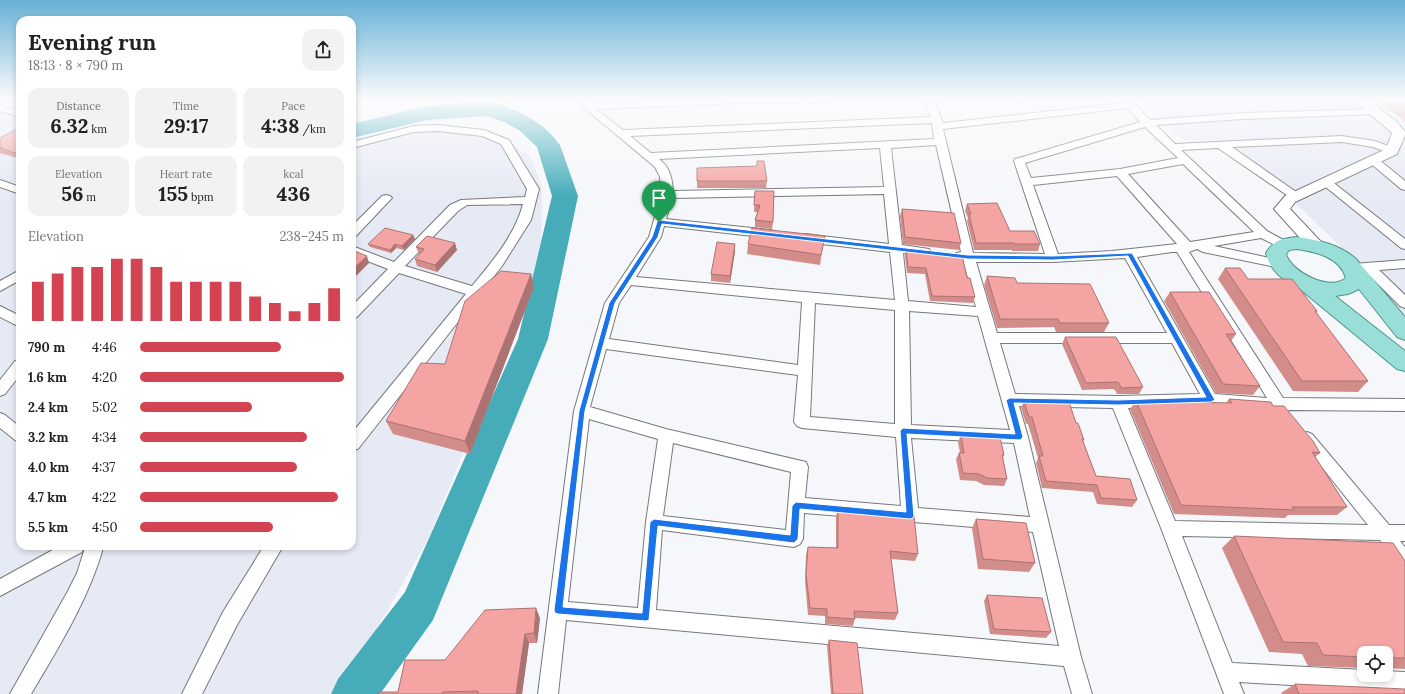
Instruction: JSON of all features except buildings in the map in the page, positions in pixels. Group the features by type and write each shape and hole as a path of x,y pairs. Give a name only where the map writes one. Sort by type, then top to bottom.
{"main road":[{"path":"1405,332 1359,269 1338,255 1316,245 1297,242 1281,255 1289,274 1303,282 1405,363"},
{"path":"1303,282 1332,290 1344,289 1352,286 1357,280 1359,269"}],"street":[{"path":"356,144 405,131"},
{"path":"356,439 498,263 525,220 533,188 505,142 484,132 477,131"},
{"path":"620,133 791,131"},
{"path":"649,156 885,145 933,131"},
{"path":"938,131 968,257 1020,437 1071,657 1082,694"},
{"path":"1053,258 1019,160 1119,131"},
{"path":"1157,131 1263,234 1281,255"},
{"path":"548,694 582,411 612,303 655,237 667,195 666,177 660,165 620,133"},
{"path":"1316,245 1282,209 1290,199 1295,196 1392,151 1402,133"},
{"path":"1173,147 1342,139 1375,144 1392,151"},
{"path":"885,145 902,306 903,431 910,516"},
{"path":"1221,145 1295,196"},
{"path":"1027,182 1120,172 1187,160"},
{"path":"1373,160 1405,187"},
{"path":"1120,172 1189,248 1278,404 1385,533 1405,562"},
{"path":"1326,182 1405,245"},
{"path":"0,183 16,189"},
{"path":"667,195 890,190"},
{"path":"356,229 386,198"},
{"path":"356,310 454,208 465,202 516,199 530,200"},
{"path":"659,222 968,257 1053,258 1130,254 1189,248 1263,234"},
{"path":"1189,248 1281,255"},
{"path":"356,252 397,268 475,292"},
{"path":"1130,254 1211,400"},
{"path":"1359,269 1405,264"},
{"path":"1359,269 1405,303"},
{"path":"0,287 16,277"},
{"path":"627,280 810,298 984,312"},
{"path":"810,298 802,422 903,431 1020,437"},
{"path":"0,311 16,320"},
{"path":"992,338 1177,338"},
{"path":"601,343 805,371"},
{"path":"0,390 16,370"},
{"path":"1010,400 1118,402 1211,400 1278,404 1405,405"},
{"path":"1118,402 1170,528 1234,694"},
{"path":"582,411 666,435 800,467 794,539 654,522"},
{"path":"0,419 16,433"},
{"path":"646,617 654,522 666,435"},
{"path":"796,506 1040,525"},
{"path":"1170,528 1405,533"},
{"path":"0,588 69,550"},
{"path":"20,694 40,661 84,579 91,562 94,550"},
{"path":"192,694 218,638 271,550"},
{"path":"558,610 1071,657"},
{"path":"1226,672 1405,682"}],"shaded area":[{"path":"0,131 16,131 16,550 356,550 356,138 384,131 491,131 530,156 542,186 541,264 428,539 340,694 0,694"},
{"path":"1174,131 1405,131 1405,314 1334,240 1298,206 1229,147 1217,140 1184,141"}],"waterway":[{"path":"353,694 419,606 533,339 565,196 548,145 534,131"}],"route":[{"path":"659,222 968,257 1053,258 1130,254 1211,400 1118,402 1010,400 1020,437 903,431 910,516 796,506 794,539 654,522 646,617 558,610 582,411 612,303 655,237 659,222"}]}
